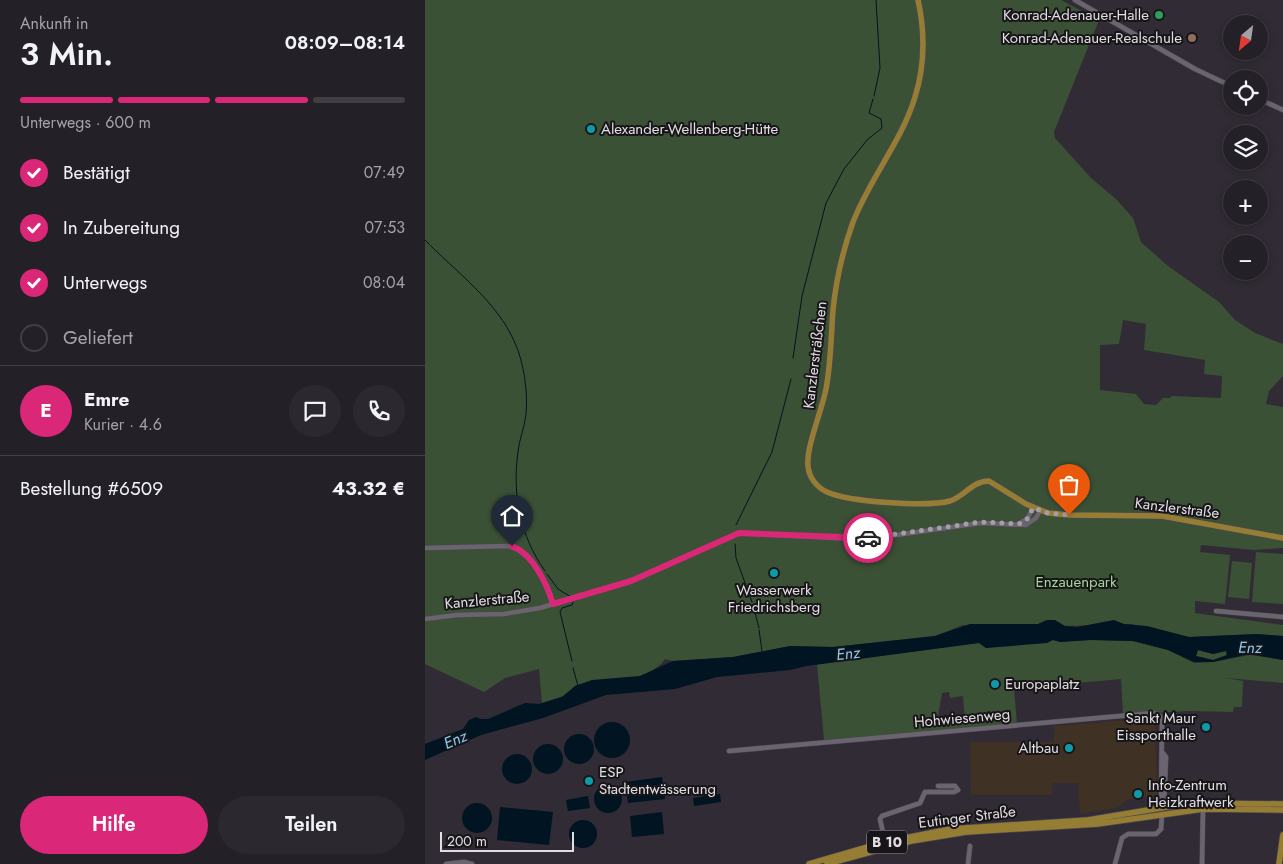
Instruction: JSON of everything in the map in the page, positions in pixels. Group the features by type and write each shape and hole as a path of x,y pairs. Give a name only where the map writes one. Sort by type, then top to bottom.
{"main road":[{"name":"Kanzlersträßchen","path":"918,0 923,47 918,87 907,118 860,205 844,249 835,293 826,390 809,452 809,472 819,487 835,495 900,502 951,501 977,483 989,481 1040,511"},
{"name":"Kanzlerstraße","path":"1040,511 1069,515 1168,516 1283,538"},
{"name":"Eutinger Straße","path":"809,864 885,842 951,829 1073,824 1163,806 1209,802 1283,804"},
{"path":"1163,806 1164,814"},
{"name":"Eutinger Straße","path":"827,864 887,847 953,834 1073,824 1203,809 1283,810"},
{"path":"1279,864 1283,835"}],"street":[{"path":"1075,0 1195,69 1223,82"},
{"path":"1268,103 1283,110"},
{"path":"1014,524 1024,522 1033,508"},
{"name":"Kanzlerstraße","path":"425,618 505,614 553,604 631,581 739,533 854,539 910,534 981,522 1029,524 1039,515 1040,511"},
{"path":"425,548 507,546 517,548 540,575 553,604"},
{"path":"1216,612 1283,617"},
{"name":"Hohwiesenweg","path":"729,751 1154,713 1160,716 1162,721 1163,806"},
{"path":"885,842 880,820 882,816 920,803 925,792 954,792 957,790 955,786 938,786"},
{"path":"1202,864 1203,809"},
{"path":"1115,864 1121,838 1128,834 1156,834 1161,828 1164,814"},
{"path":"968,864 969,846"},
{"path":"446,864 464,862 472,864"}],"shaded area":[{"path":"1155,718 1157,796 1129,799 1116,808 1080,814 1078,783 1052,783 1052,795 971,795 970,742 1054,742 1054,726"}],"green space":[{"name":"Enzauenpark","path":"425,0 1061,0 1099,20 1054,132 1055,138 1091,178 1116,199 1133,218 1141,242 1168,266 1219,302 1235,320 1255,333 1283,344 1283,376 1269,391 1266,404 1283,407 1283,548 1254,550 1201,545 1200,552 1230,555 1225,604 1195,601 1195,613 1283,625 1283,636 1257,634 1189,637 1131,624 1065,626 1047,620 1038,624 963,625 935,636 833,647 790,646 733,657 673,661 665,659 658,667 638,677 580,684 575,686 566,695 542,703 539,669 505,678 484,692 425,664","holes":["1123,320 1146,324 1144,350 1205,360 1204,374 1222,376 1221,398 1172,396 1170,398 1163,398 1156,405 1144,404 1136,394 1100,390 1100,345 1119,344"]},
{"path":"1256,552 1283,554 1283,604 1252,602"},
{"path":"1232,561 1252,563 1249,599 1228,597"},
{"path":"1053,640 1060,642 1090,640 1133,641 1168,650 1194,663 1213,662 1250,655 1283,660 1283,683 1226,678 1243,681 1242,707 1234,707 1233,712 1189,711 1123,715 1121,679 1014,689 1017,724 824,740 817,664 979,643 986,648","holes":["949,692 950,698 963,696 965,722 937,722 942,693"]},
{"path":"1198,650 1213,654 1226,651 1227,655 1213,660 1196,656"}],"water":[{"name":"Enz","path":"1047,620 1055,620 1065,626 1077,627 1114,620 1124,624 1147,626 1189,637 1257,634 1283,636 1283,660 1249,654 1213,662 1194,662 1168,650 1133,641 1090,640 1060,642 1053,640 1047,643 986,648 979,643 807,666 790,670 717,677 675,689 606,695 543,718 481,735 425,760 425,744 463,729 469,720 476,717 488,719 525,703 539,704 562,697 575,686 592,680 640,676 673,661 733,657 790,646 833,647 935,636 970,624 1038,624","holes":["1198,650 1213,654 1226,651 1227,655 1213,660 1196,656"]},
{"path":"612,722 624,728 630,740 624,752 612,758 600,752 594,740 600,728"},
{"path":"579,734 590,738 594,749 590,760 579,764 568,760 564,749 568,738"},
{"path":"548,744 559,748 563,759 559,770 548,774 537,770 533,759 537,748"},
{"path":"517,754 528,758 532,769 528,780 517,784 506,780 502,769 506,758"},
{"path":"662,777 665,799 628,803 625,782"},
{"path":"608,785 618,789 622,799 618,809 608,813 598,809 594,799 598,789"},
{"path":"720,794 721,802 694,806 693,798"},
{"path":"588,796 590,808 568,811 566,800"},
{"path":"477,803 488,807 492,818 488,829 477,833 466,829 462,818 466,807"},
{"path":"500,807 553,812 549,845 497,840"},
{"path":"662,812 664,834 632,837 630,816"},
{"path":"583,820 593,824 597,834 593,844 583,848 573,844 569,834 573,824"}],"waterway":[{"path":"874,96 880,68 876,0"},
{"path":"793,358 802,296 826,203 844,169 867,140 882,128 881,119 869,113 873,99"},
{"path":"425,240 487,300 507,328 521,359 526,387 526,405 516,468 517,499 529,544 545,571"},
{"path":"736,525 772,452 791,379"},
{"path":"735,544 736,558 752,602"},
{"path":"547,574 558,589 571,597"},
{"path":"572,661 560,612 562,608 572,605 573,602"},
{"path":"753,605 759,628"},
{"path":"759,630 762,651"},
{"path":"573,668 578,686"}],"way so far":[{"path":"868,538 910,534 981,522 1019,524 1027,519 1033,508 1057,515 1069,515"}],"place":[{"name":"Konrad-Adenauer-Halle","path":"1159,15"},
{"name":"Konrad-Adenauer-Realschule","path":"1192,38"},
{"name":"Alexander-Wellenberg-Hütte","path":"591,129"},
{"name":"Wasserwerk Friedrichsberg","path":"774,573"},
{"name":"Europaplatz","path":"995,684"},
{"name":"Sankt Maur Eissporthalle","path":"1206,727"},
{"name":"Altbau","path":"1069,748"},
{"name":"ESP Stadtentwässerung","path":"589,781"},
{"name":"Info-Zentrum Heizkraftwerk","path":"1138,794"}],"route":[{"path":"512,546 525,554 540,575 550,593 553,604 631,581 673,564 714,543 739,533 854,539 868,538"}]}
